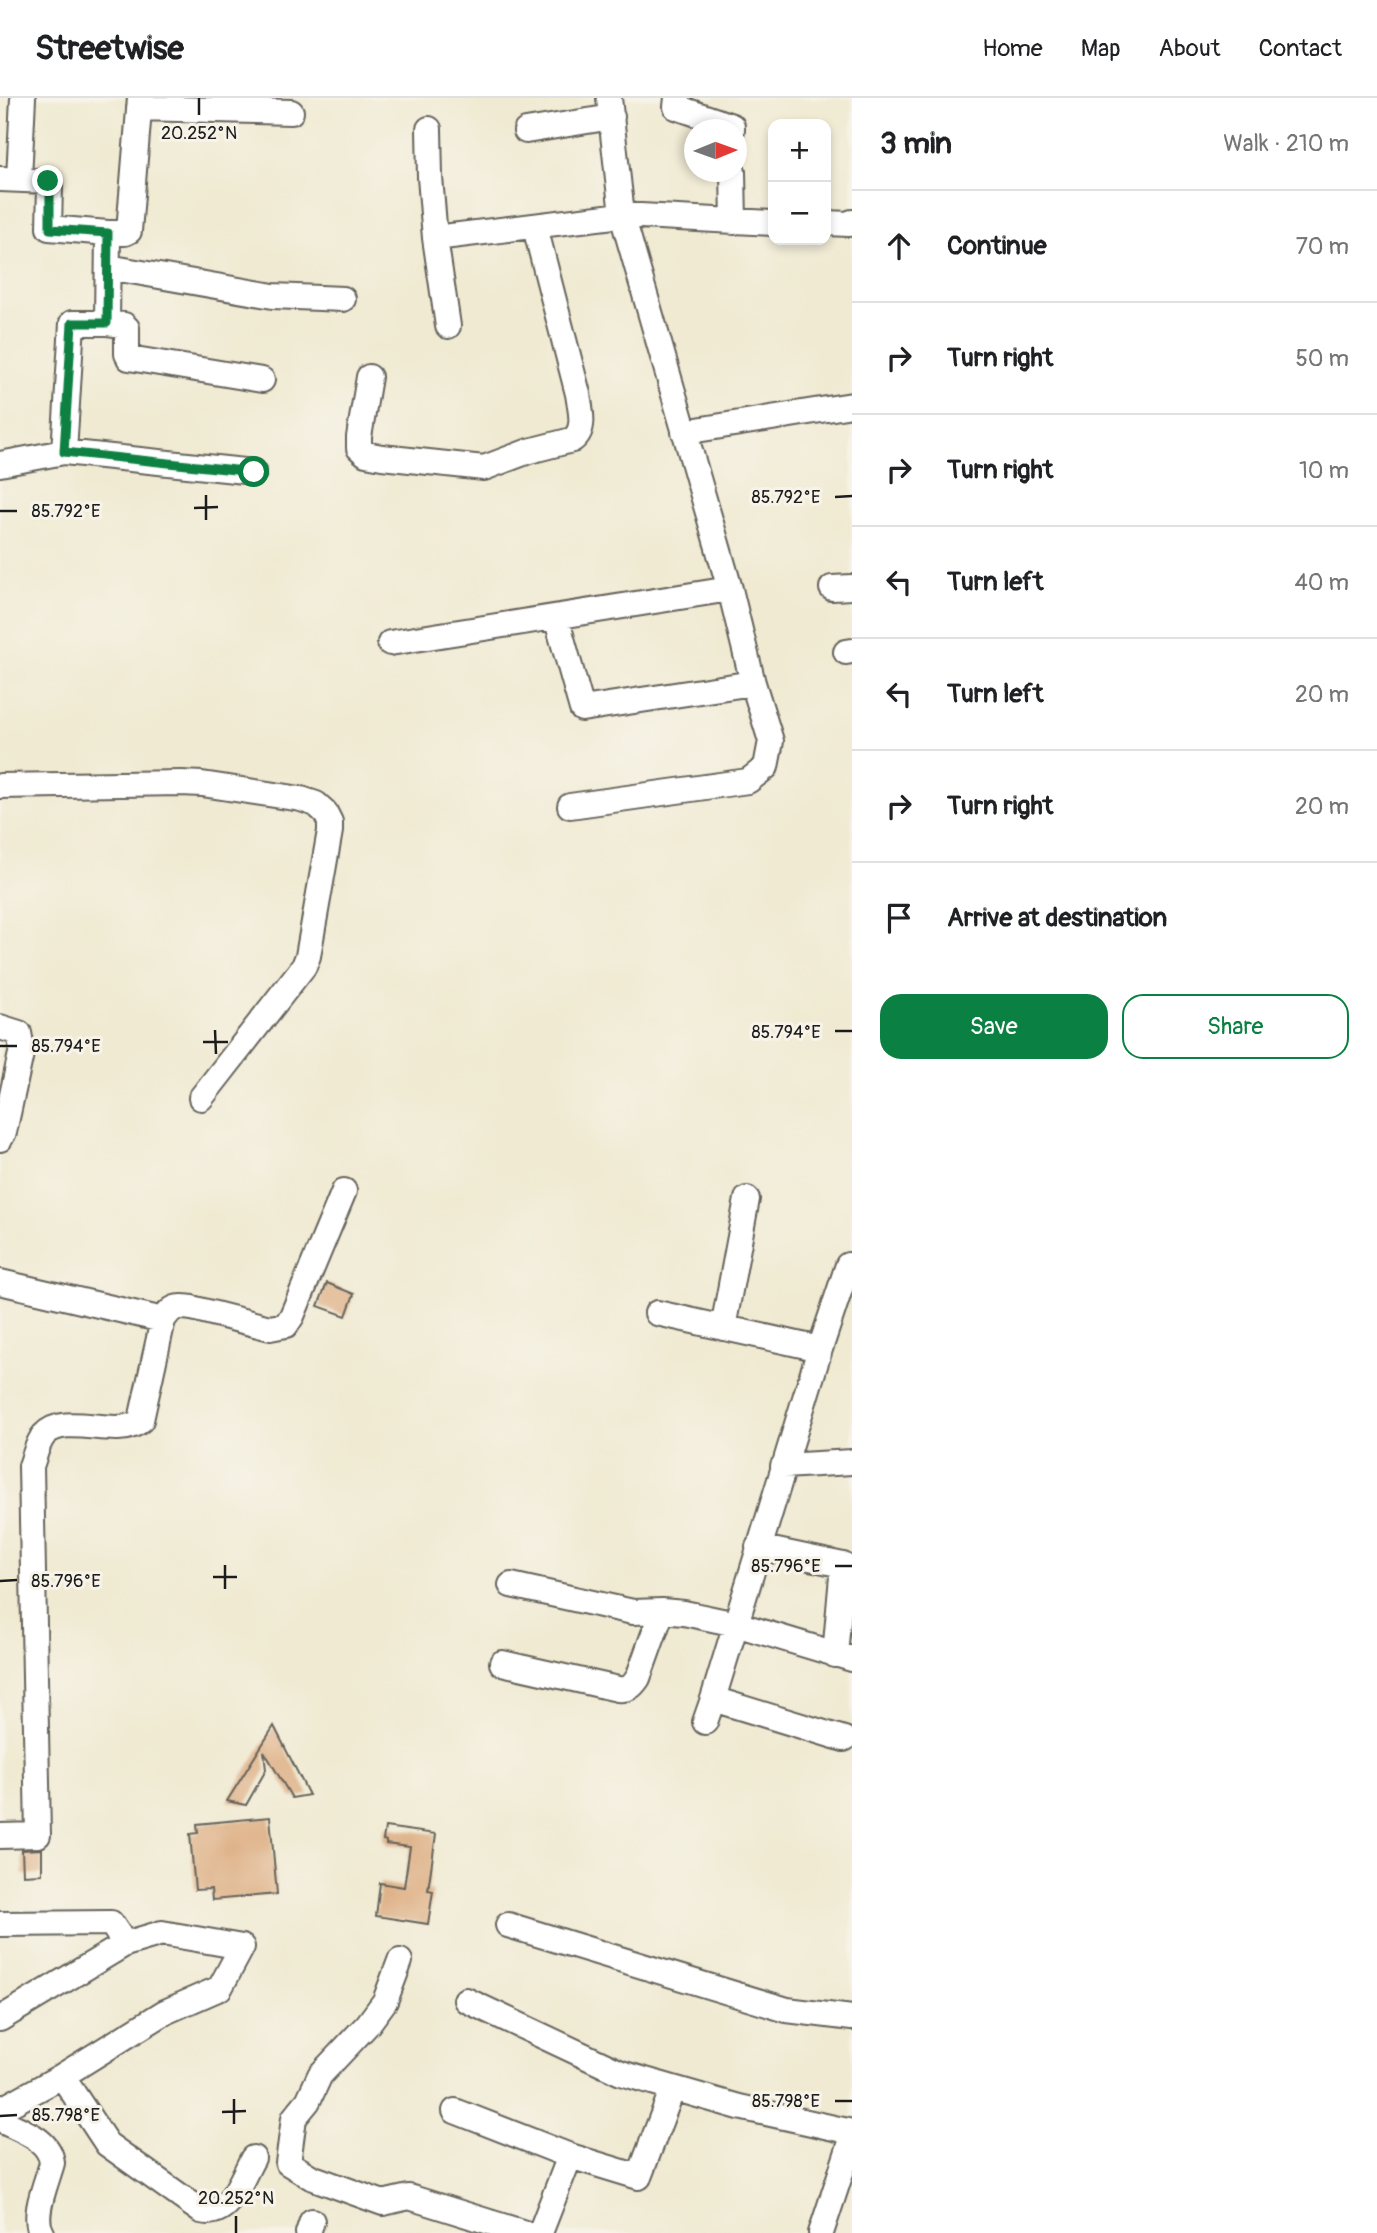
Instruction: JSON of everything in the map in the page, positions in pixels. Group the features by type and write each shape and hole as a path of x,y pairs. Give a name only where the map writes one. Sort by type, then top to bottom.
{"street":[{"path":"23,98 9,179 50,183 50,229 108,233 129,231 140,103 291,111"},
{"path":"677,98 676,107 711,119"},
{"path":"526,131 610,107 622,215 771,741 766,767 748,781 570,806"},
{"path":"429,129 435,238 448,326"},
{"path":"733,182 734,222"},
{"path":"435,238 622,215 768,223"},
{"path":"831,223 852,222"},
{"path":"369,377 359,437 359,448 366,454 484,468 578,436 581,416 578,394 535,226"},
{"path":"107,323 108,233"},
{"path":"108,267 272,296 343,299"},
{"path":"64,452 72,323 124,325 127,328 129,358 262,380"},
{"path":"684,432 852,405"},
{"path":"0,464 64,452 254,472"},
{"path":"390,643 730,589"},
{"path":"555,617 582,709 753,683"},
{"path":"0,786 202,784 301,799 316,804 326,812 330,822 327,856 308,956 304,965 201,1098"},
{"path":"0,1027 19,1033 22,1049 4,1132 0,1139"},
{"path":"0,1836 38,1835 32,1466 45,1433 57,1427 121,1427 135,1425 141,1420 163,1320 172,1308 192,1308 270,1328 286,1325 344,1191"},
{"path":"723,1328 747,1199"},
{"path":"705,1723 783,1466 848,1265"},
{"path":"0,1282 163,1320"},
{"path":"657,1313 820,1349"},
{"path":"783,1466 852,1462"},
{"path":"511,1586 633,1612 684,1613 736,1624 844,1657 843,1565 758,1547"},
{"path":"502,1663 627,1690 638,1678 662,1611"},
{"path":"713,1699 844,1739"},
{"path":"0,1924 111,1923 125,1944"},
{"path":"508,1925 788,2010 852,2018"},
{"path":"0,2019 125,1944 162,1933 242,1947 220,1988 165,2012 62,2076 0,2110"},
{"path":"400,1961 385,2001 368,2024 320,2075 308,2101 294,2118 288,2163 311,2178 383,2203 409,2197 525,2233"},
{"path":"466,2000 621,2073 739,2107 852,2132"},
{"path":"62,2076 107,2144 176,2191 194,2208 208,2213 227,2204 253,2158"},
{"path":"455,2111 570,2156 639,2177 673,2088"},
{"path":"0,2120 42,2142 51,2154 52,2163 37,2215 37,2224 42,2233"},
{"path":"821,2233 852,2138"},
{"path":"540,2233 570,2156"}],"building":[{"path":"327,1283 354,1294 346,1316 318,1306"},
{"path":"274,1726 309,1795 292,1798 264,1751 266,1770 246,1805 227,1801"},
{"path":"270,1817 277,1894 212,1900 211,1889 195,1890 190,1834 198,1833 197,1824"},
{"path":"385,1827 436,1834 428,1890 433,1891 428,1924 376,1916 380,1883 404,1887 410,1847 386,1844 383,1840"},
{"path":"42,1849 42,1874 23,1875 22,1850"}],"route":[{"path":"48,181 50,229 108,233 107,323 72,323 64,452 254,472"}]}
